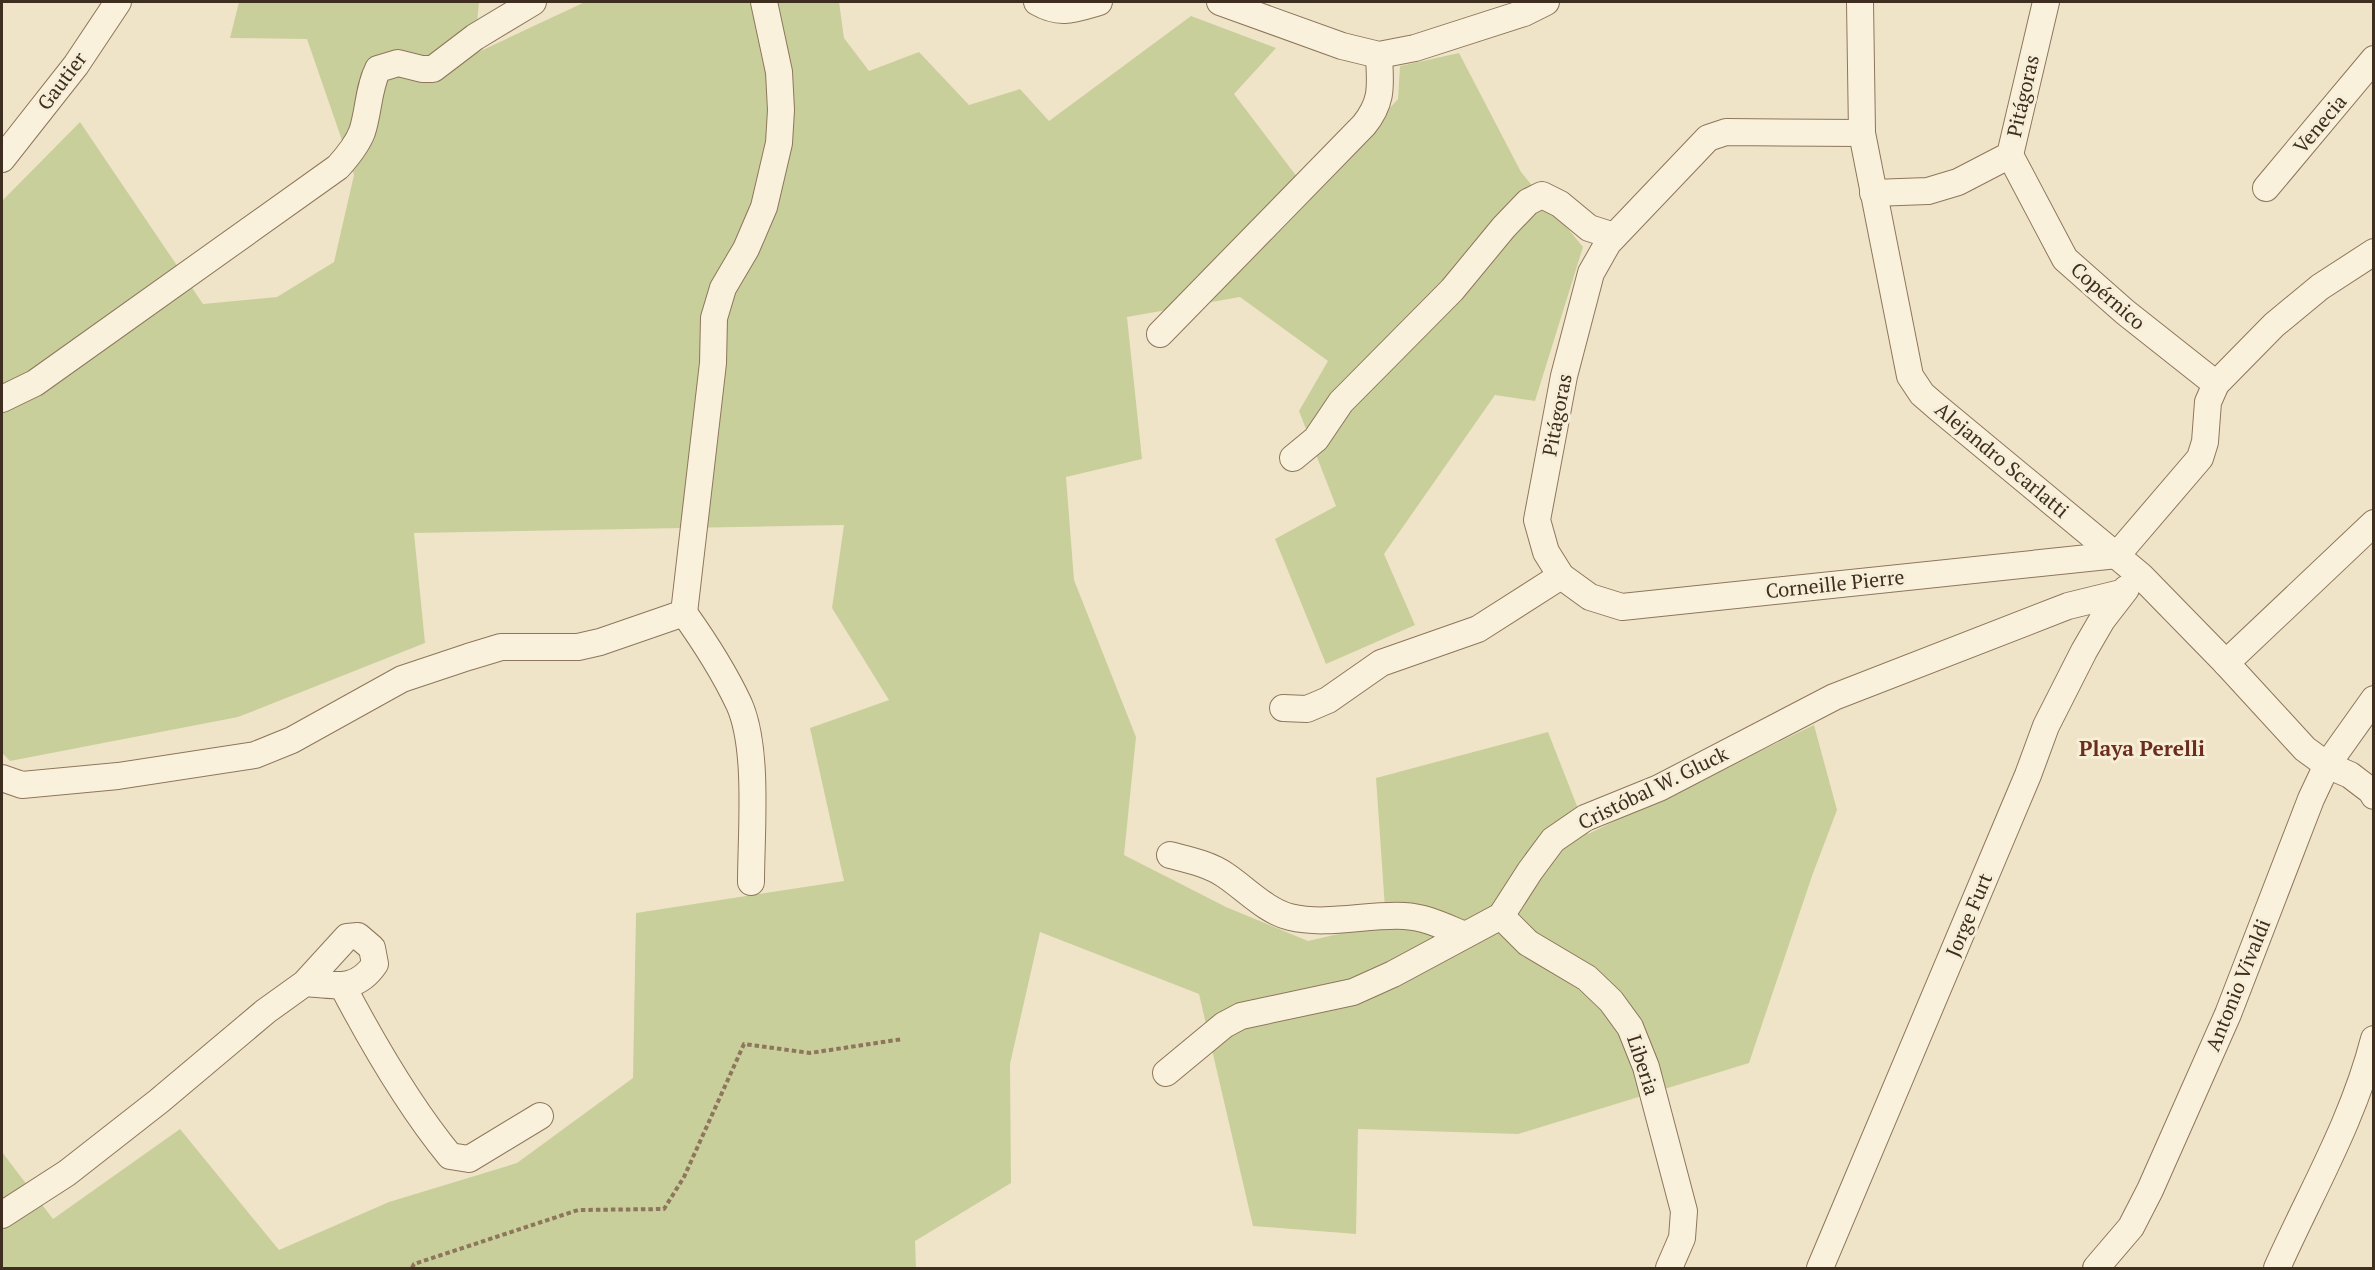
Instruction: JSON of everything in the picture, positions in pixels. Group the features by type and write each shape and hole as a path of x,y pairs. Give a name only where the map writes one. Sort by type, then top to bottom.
{"street":[{"name":"Gautier","path":"2,159 76,65 118,2"},
{"path":"2,399 35,383 338,167 350,154 361,134 371,82 378,69 398,63 422,69 433,69 475,37 533,2"},
{"path":"751,882 751,752 740,705 706,645 684,613 713,363 714,318 723,288 746,249 764,207 779,143 781,110 779,72 764,2"},
{"path":"1037,2 1048,8 1069,11 1100,2"},
{"path":"1220,2 1342,46 1379,55 1415,48 1524,13 1546,2"},
{"name":"Alejandro Scarlatti","path":"1860,2 1862,133 1910,376 1922,394 2140,576 2226,663 2305,749 2327,765 2350,775 2371,790 2373,796"},
{"name":"Pitágoras","path":"1873,193 1928,191 1958,182 2010,155 2046,2"},
{"path":"1161,334 1373,114 1380,96 1379,55"},
{"name":"Venecia","path":"2265,188 2373,59"},
{"name":"Pitágoras","path":"1561,576 1546,552 1538,520 1564,376 1591,273 1608,243 1708,138 1726,132 1862,133"},
{"name":"Copérnico","path":"2010,155 2065,259 2125,312 2216,384"},
{"path":"1293,458 1316,440 1341,402 1452,290 1504,226 1528,202 1542,195 1560,204 1589,228 1614,237"},
{"path":"2116,555 2200,458 2205,442 2208,402 2216,384 2274,325 2320,287 2373,252"},
{"path":"2226,663 2373,523"},
{"name":"Corneille Pierre","path":"1561,576 1590,597 1622,607 2116,555"},
{"path":"1283,708 1307,709 1328,700 1381,663 1478,629 1561,576"},
{"name":"Jorge Furt","path":"1820,1269 2023,786 2046,726 2084,651 2121,593 2140,576"},
{"name":"Cristóbal W. Gluck","path":"1166,1073 1224,1025 1241,1016 1353,992 1393,974 1501,916 1553,840 1585,818 1659,788 1834,697 2068,606 2121,593"},
{"path":"2,778 22,785 118,776 255,755 292,740 402,679 468,657 501,647 578,646 600,642 684,613"},
{"name":"Antonio Vivaldi","path":"2096,1269 2131,1227 2150,1190 2228,1014 2311,799 2327,765 2373,699"},
{"path":"1170,855 1204,864 1223,873 1277,912 1290,917 1315,920 1404,916 1427,920 1465,935"},
{"name":"Liberia","path":"1501,916 1528,943 1587,978 1611,1001 1630,1027 1646,1067 1684,1211 1682,1238 1669,1269"},
{"path":"2,1215 67,1173 159,1101 266,1011 305,983 347,938 358,936 372,948 375,964 368,975 353,984 305,983"},
{"path":"342,985 359,1018 424,1122 450,1156 469,1159 540,1116"},
{"path":"2277,1269 2335,1149 2364,1076 2373,1039"}],"path":[{"path":"412,1269 414,1264 578,1210 664,1209 684,1178 744,1044 810,1053 903,1039"}],"green space":[{"path":"239,2 479,2 474,54 585,2 839,2 844,38 869,71 919,52 969,105 1020,89 1049,121 1191,16 1276,48 1234,94 1310,194 1398,99 1400,66 1459,53 1521,172 1583,247 1535,401 1495,395 1384,554 1415,625 1326,664 1275,539 1336,506 1299,411 1328,361 1240,297 1127,317 1142,459 1066,477 1074,580 1136,737 1124,855 1226,907 1308,941 1386,923 1376,778 1548,732 1588,834 1814,725 1837,810 1812,876 1749,1063 1518,1134 1358,1129 1356,1234 1253,1226 1199,994 1040,932 1010,1064 1011,1183 915,1241 916,1268 2,1268 2,1152 53,1219 180,1129 279,1250 389,1202 517,1163 633,1078 636,913 844,881 810,728 889,700 832,608 844,525 414,533 425,643 238,717 10,761 2,753 2,201 80,122 203,304 277,297 334,262 354,175 307,39 230,38"}],"district":[{"name":"Playa Perelli","path":"2142,749"}]}
